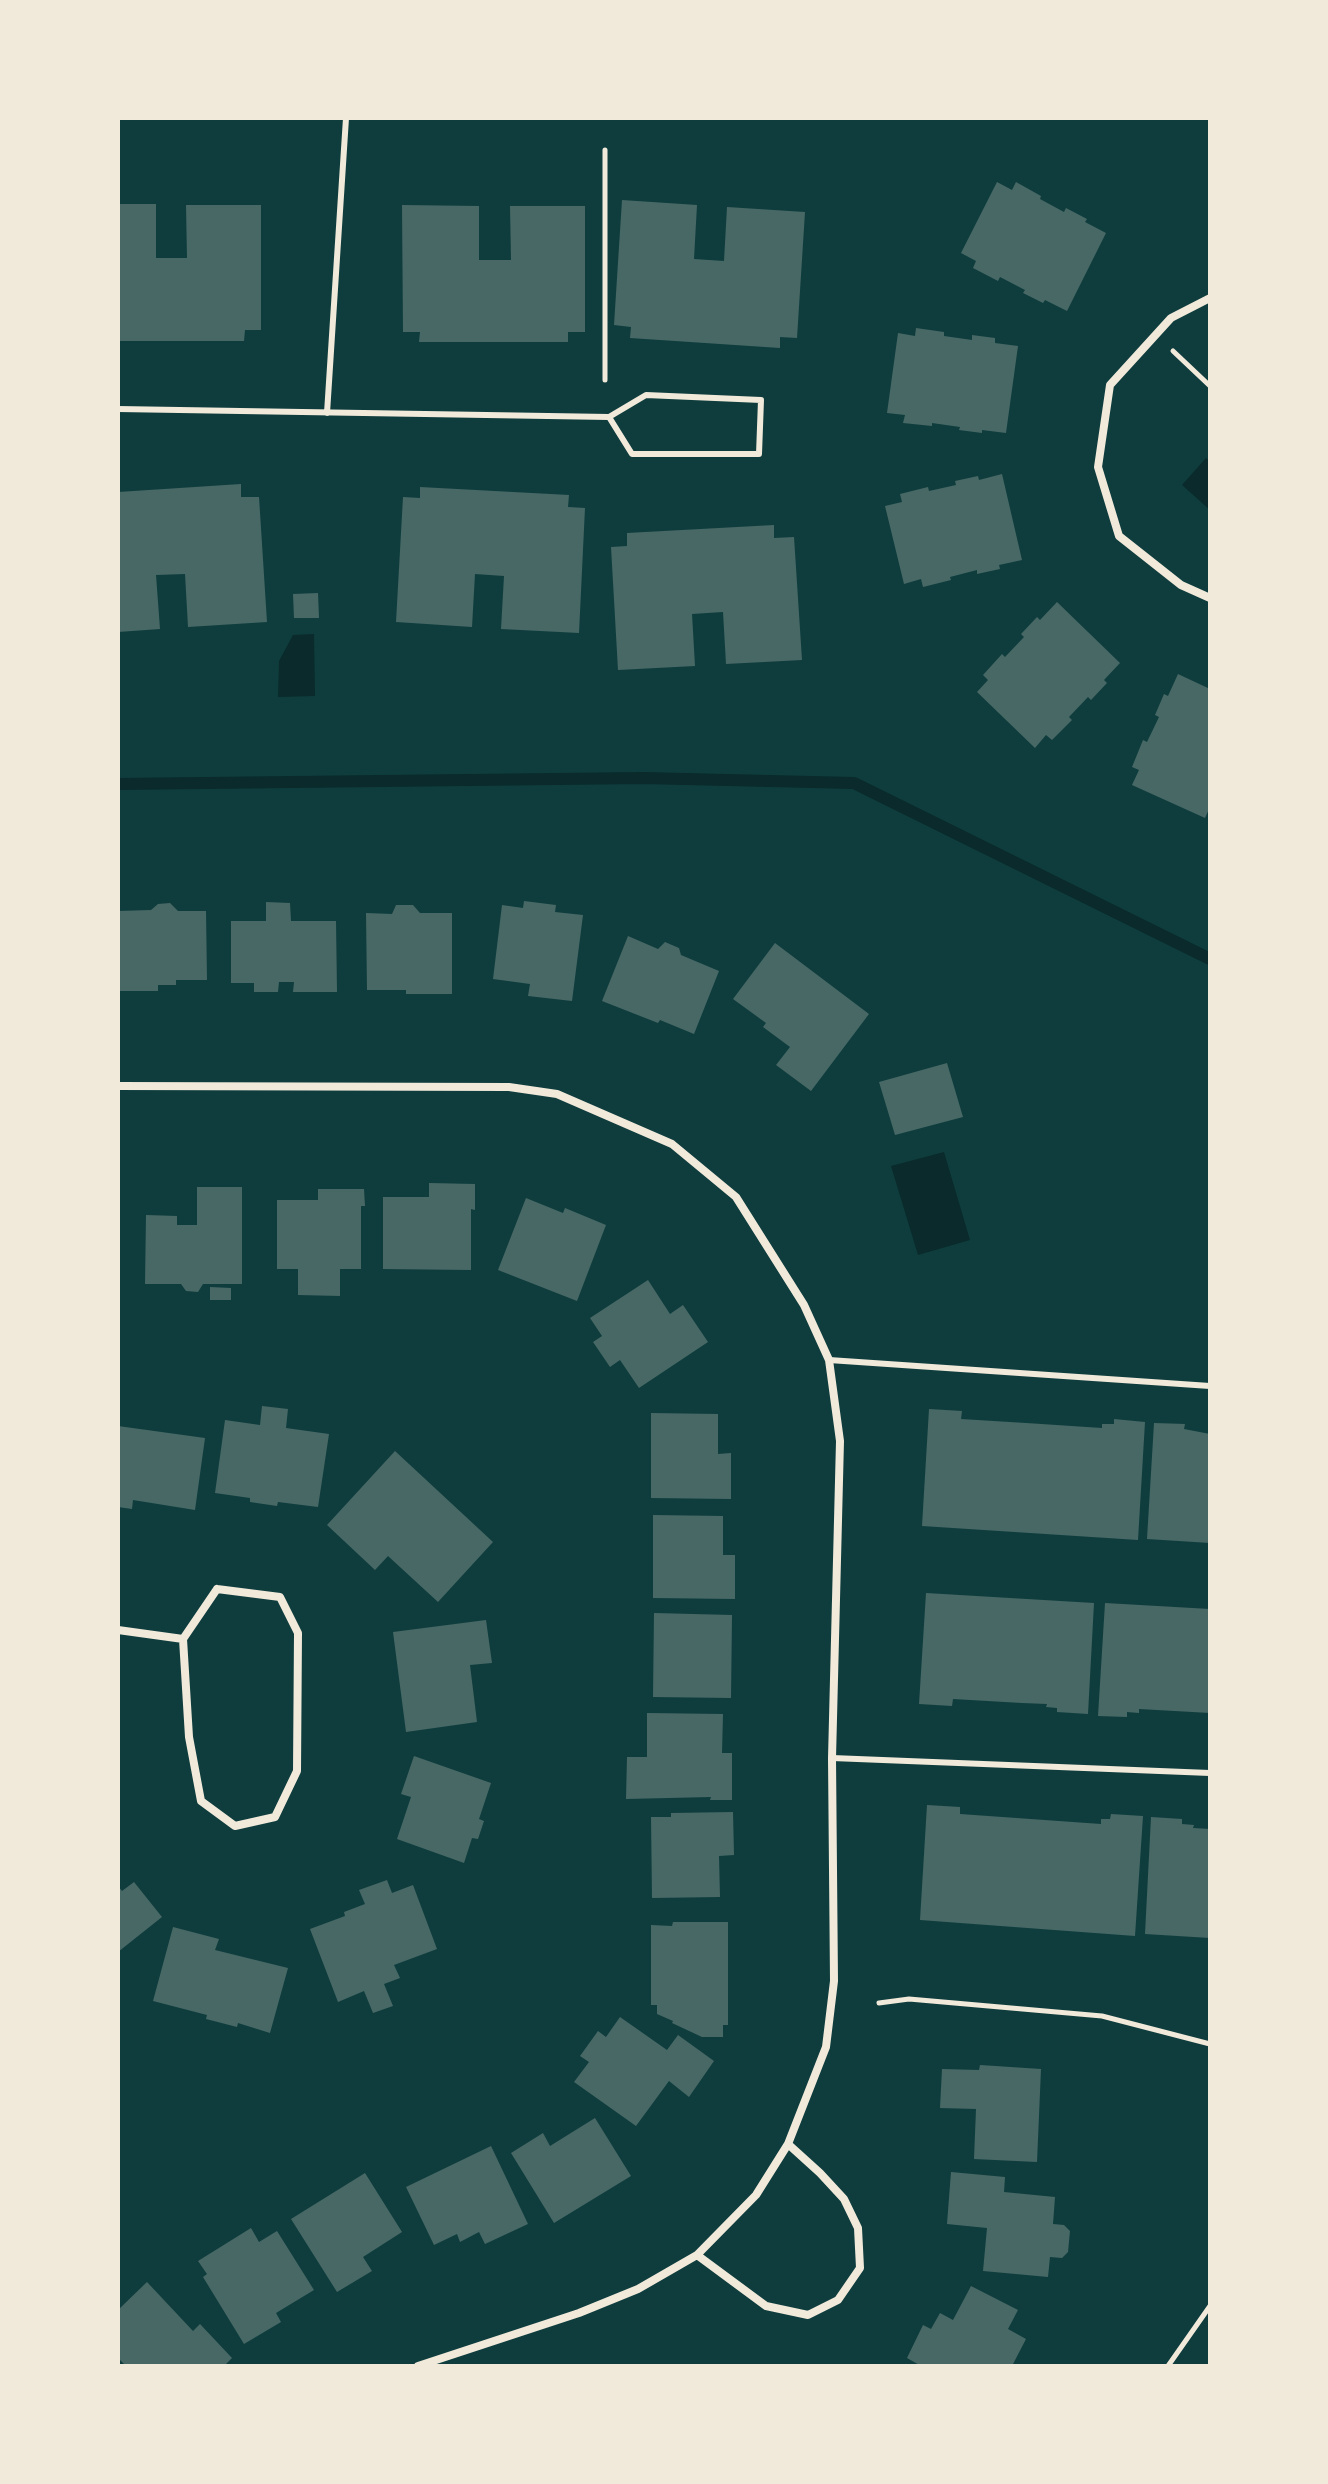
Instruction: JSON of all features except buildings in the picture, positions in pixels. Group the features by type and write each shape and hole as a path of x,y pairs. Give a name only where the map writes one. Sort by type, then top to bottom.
{"street":[{"path":"1210,298 1171,318 1110,385 1098,467 1119,536 1181,585 1210,598"},
{"path":"118,1086 509,1087 557,1094 672,1144 736,1197 804,1305 829,1360 840,1441 832,1758 834,1981 826,2047 788,2144 756,2195 697,2255 638,2289 579,2313 418,2366"},
{"path":"217,1589 280,1597 298,1633 299,1719 297,1771 275,1817 235,1826 201,1801 189,1737 183,1639 217,1589"},
{"path":"118,1630 183,1639"},
{"path":"697,2255 766,2306 808,2315 838,2300 860,2268 858,2228 844,2199 788,2144"}],"lane":[{"path":"327,413 346,118"},
{"path":"118,409 609,417 646,395 761,400 759,454 632,454 609,417"},
{"path":"829,1360 1210,1386"},
{"path":"832,1758 1210,1773"}],"path":[{"path":"605,150 605,380"},
{"path":"1155,335 1210,386"},
{"path":"879,2003 909,1999 1102,2016 1210,2044"},
{"path":"1168,2366 1210,2306"}],"water":[{"path":"1206,458 1210,462 1210,510 1182,485"},
{"path":"314,634 315,696 278,697 279,661 293,635"},
{"path":"944,1152 970,1240 918,1255 891,1166"}],"waterway":[{"path":"118,784 643,778 854,783 1210,959"}]}
